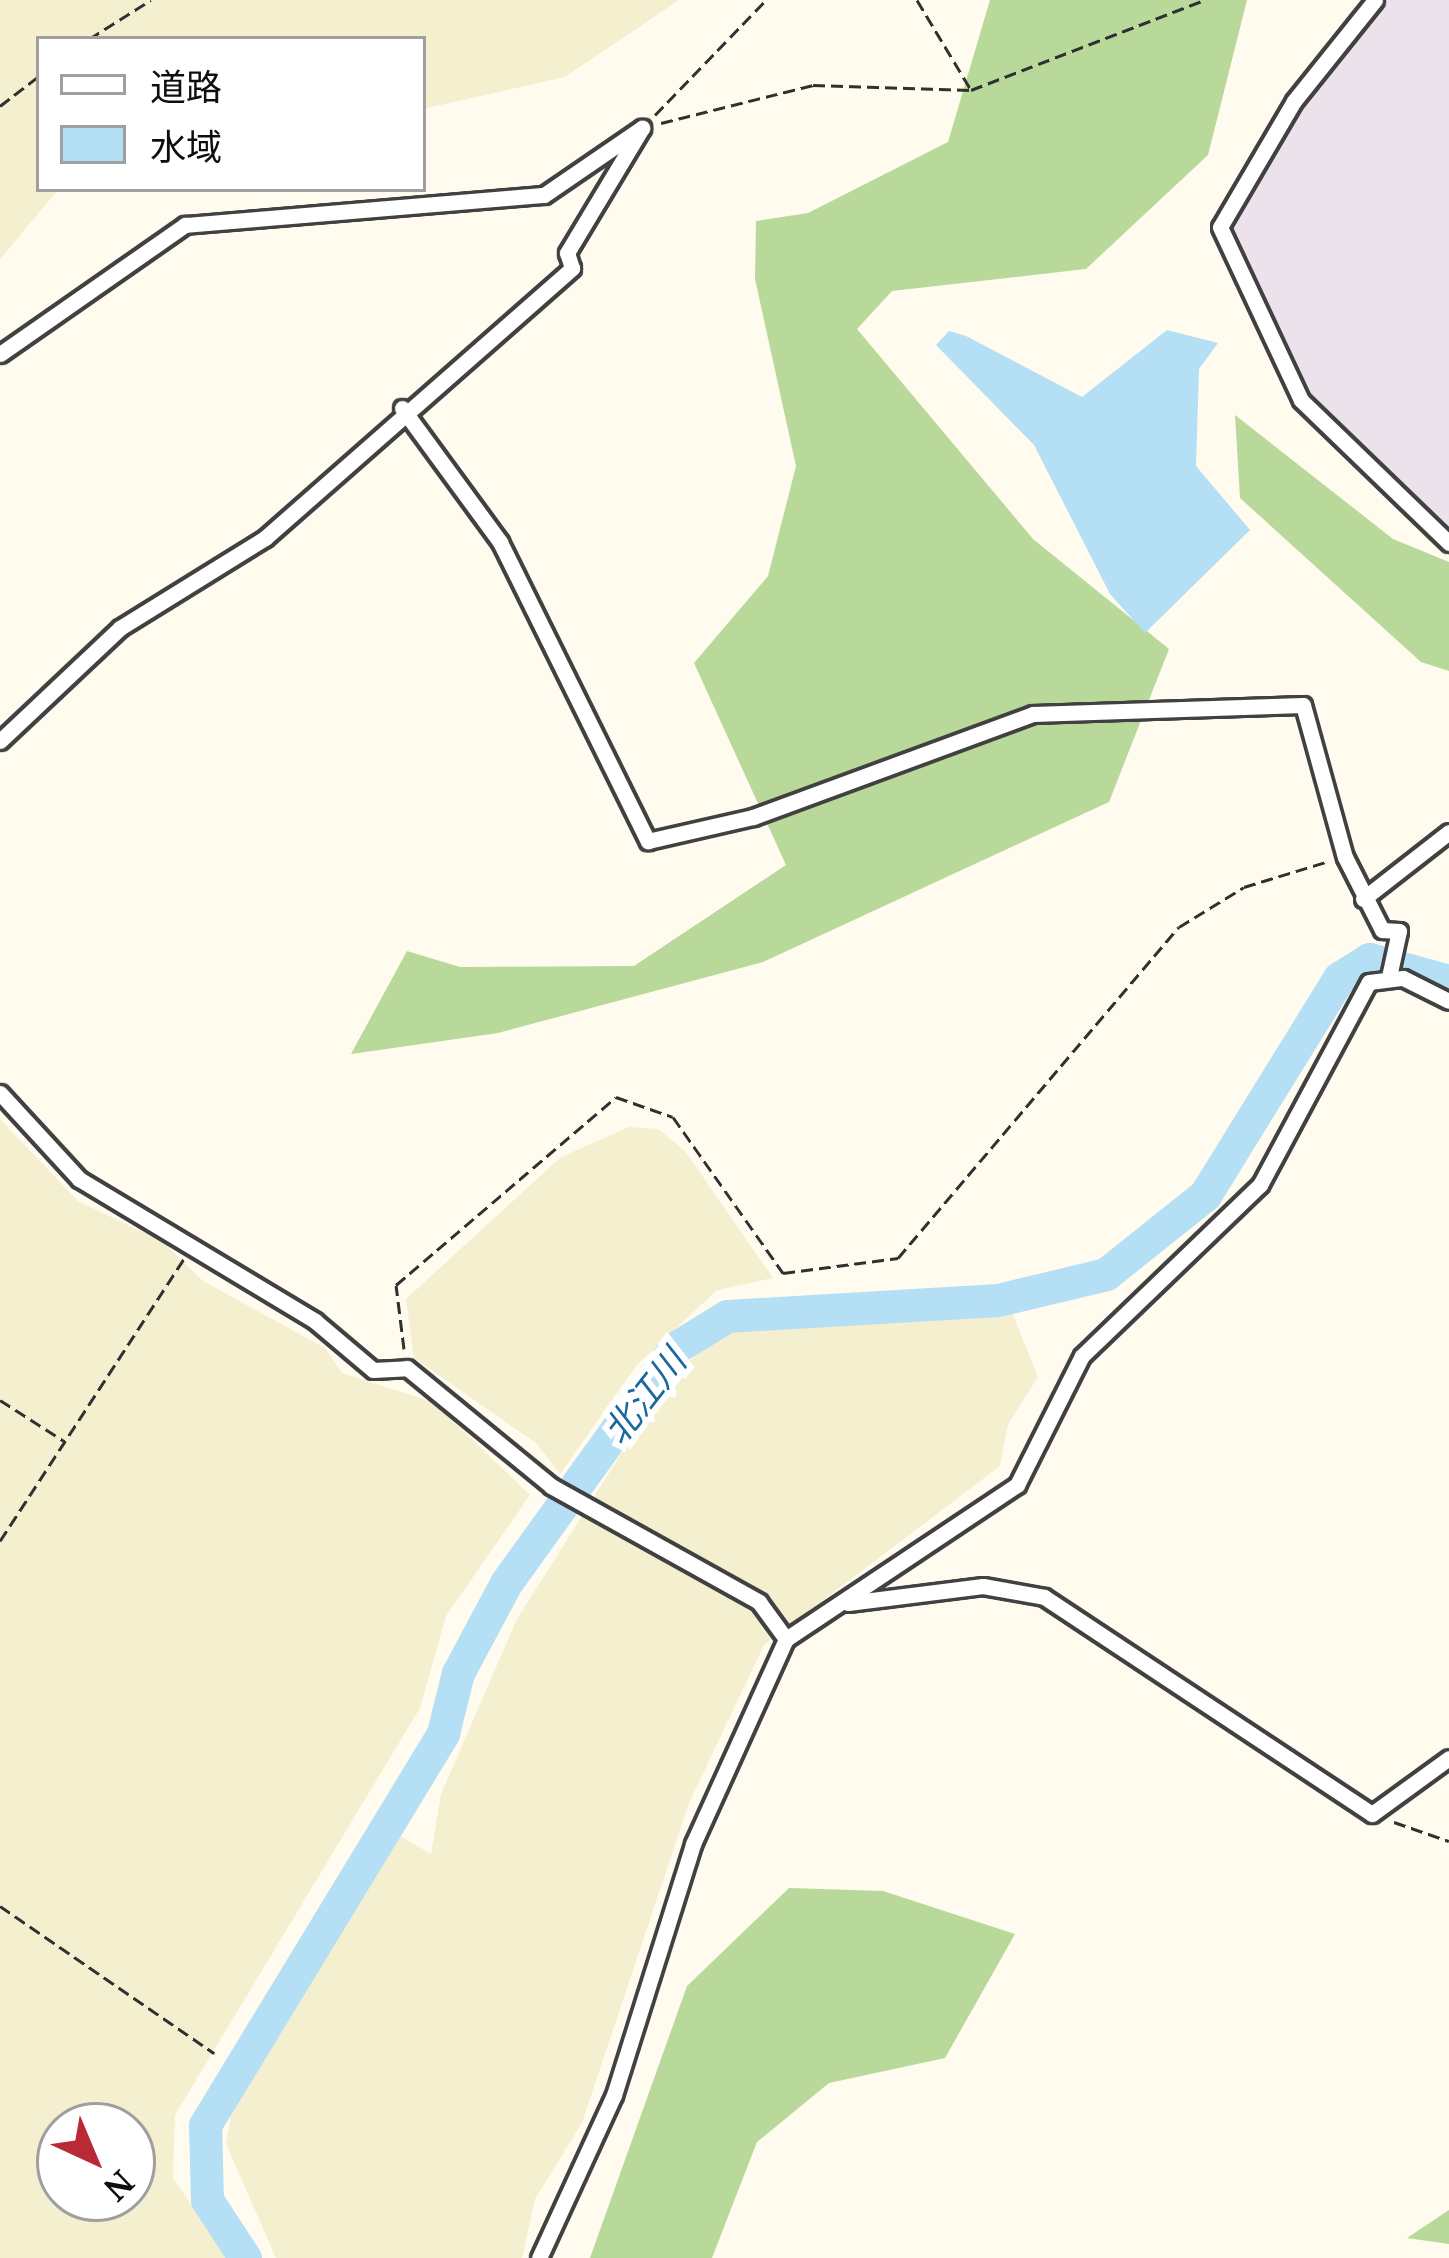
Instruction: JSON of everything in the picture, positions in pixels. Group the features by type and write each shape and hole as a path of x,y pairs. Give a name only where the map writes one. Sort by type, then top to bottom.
{"street":[{"path":"1376,0 1294,101 1220,227 1305,406 1449,543"},
{"path":"0,354 184,225 544,195 642,128"},
{"path":"0,742 120,628 265,538 403,408 572,268 567,253 642,128"},
{"path":"403,408 500,542 648,842 753,817 1033,714 1304,705 1345,857 1382,930 1399,931 1390,977 1355,997 1260,1185 1082,1356 1017,1485 786,1639 693,1844 614,2095 539,2258"},
{"path":"1363,898 1449,832"},
{"path":"1390,977 1449,1000"},
{"path":"0,1093 79,1179 373,1370 407,1367 551,1486 759,1602 786,1639"},
{"path":"845,1603 982,1586 1044,1597 1372,1814 1449,1758"}],"path":[{"path":"94,36 151,0"},
{"path":"642,128 766,0"},
{"path":"917,0 971,90"},
{"path":"642,128 812,85 971,90 1204,0"},
{"path":"0,106 36,78"},
{"path":"407,1367 397,1285 605,1101 639,1098 673,1117 783,1274 884,1265 924,1233 1179,927 1244,886 1345,857"},
{"path":"0,1541 191,1248"},
{"path":"0,1400 66,1442"},
{"path":"1372,1814 1449,1841"},
{"path":"0,1906 214,2053"}],"shaded area":[{"path":"0,0 679,0 565,77 426,108 426,36 36,36 36,192 56,192 0,259"},
{"path":"1375,0 1449,0 1449,543 1312,413 1220,220"},
{"path":"0,1119 78,1201 163,1242 203,1281 325,1348 342,1373 433,1402 530,1495 446,1616 420,1708 175,2115 173,2178 227,2258 0,2258"},
{"path":"629,1127 658,1129 685,1151 773,1278 717,1290 636,1366 560,1474 536,1443 414,1358 406,1299 561,1157"},
{"path":"1009,1305 1038,1377 1008,1424 1000,1466 764,1645 689,1803 582,2123 535,2199 522,2258 276,2258 226,2144 234,2098 397,1834 431,1854 441,1794 517,1619 669,1378 724,1332"}],"green space":[{"path":"990,0 1247,0 1208,155 1086,269 892,291 857,329 1033,539 1169,649 1109,802 763,962 498,1033 351,1054 407,951 460,967 634,966 786,865 694,663 768,576 796,466 755,279 756,221 808,213 948,142"},
{"path":"1235,415 1393,539 1449,562 1449,671 1421,662 1240,498"},
{"path":"789,1888 883,1891 1015,1934 945,2058 829,2083 757,2142 712,2258 590,2258 687,1986"},
{"path":"1449,2210 1449,2244 1407,2238"}],"water":[{"path":"1167,330 1218,343 1199,369 1196,466 1250,530 1145,633 1110,594 1034,445 936,345 949,331 966,336 1082,397"}],"waterway":[{"name":"北江川","path":"245,2258 207,2200 205,2125 443,1733 458,1673 506,1583 675,1348 727,1316 998,1300 1106,1274 1205,1195 1339,978 1369,959 1449,981"}]}
